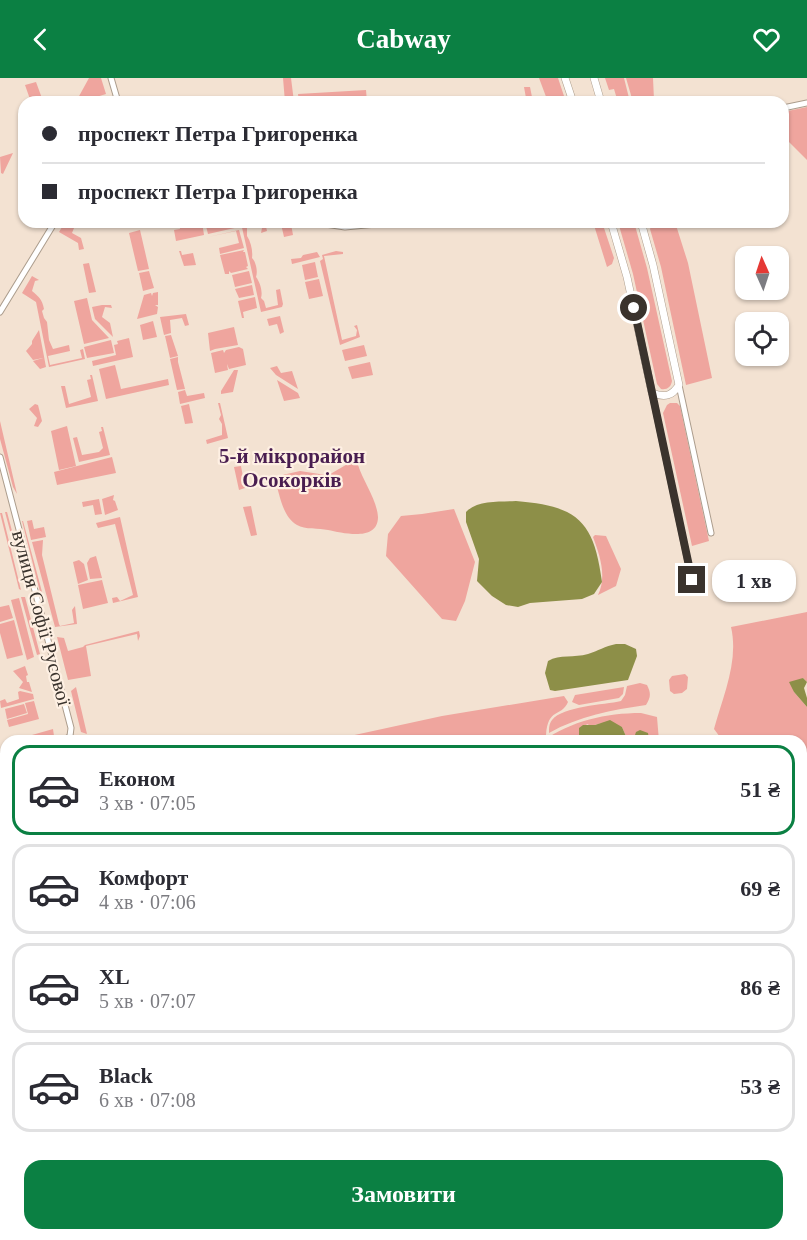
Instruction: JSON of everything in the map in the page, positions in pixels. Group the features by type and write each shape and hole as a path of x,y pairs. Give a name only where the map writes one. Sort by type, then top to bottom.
{"street":[{"path":"111,78 116,96"},
{"path":"565,78 571,96"},
{"path":"594,78 600,96"},
{"path":"789,107 807,103"},
{"path":"0,312 51,228"},
{"path":"613,228 634,308 692,580"},
{"path":"643,228 653,265 711,533"},
{"path":"652,393 659,396 673,394 679,385"},
{"name":"вулиця Софії Русової","path":"0,457 71,728 70,735"}],"shaded area":[{"path":"89,78 101,78 106,94 79,96"},
{"path":"283,78 291,78 293,96 284,96"},
{"path":"539,78 558,78 564,96 546,96"},
{"path":"605,78 624,78 628,96 616,96 614,89 609,90"},
{"path":"626,78 653,78 654,96 631,96"},
{"path":"36,82 41,96 29,96 25,85"},
{"path":"524,87 530,87 532,96 526,96"},
{"path":"366,90 366,96 298,96 298,94"},
{"path":"807,107 807,160 789,142 789,111"},
{"path":"13,153 3,174 1,173 0,157"},
{"path":"61,228 74,228 72,233 81,238 84,249 79,250 78,243 59,232"},
{"path":"203,228 204,235 176,241 174,230"},
{"path":"206,228 235,228 208,234"},
{"path":"242,228 247,228 257,272 256,277 266,308 278,305 276,290 280,289 282,307 261,312"},
{"path":"282,228 292,228 293,235 284,237"},
{"path":"595,228 604,228 614,258 612,264 607,267"},
{"path":"620,228 636,228 647,268 672,381 665,389 661,389 657,384 633,274"},
{"path":"677,228 688,263 712,378 686,385 661,267 650,229"},
{"path":"140,230 149,269 138,271 129,233"},
{"path":"239,230 244,248 220,254 219,248 239,243 236,231 208,237"},
{"path":"244,250 248,269 231,273 229,271 229,274 225,274 220,255"},
{"path":"179,251 182,255 193,253 196,265 184,266"},
{"path":"336,251 343,252 343,254 324,256 342,340 356,336 357,330 354,326 357,325 360,337 340,345 320,261 323,259 322,255"},
{"path":"317,252 320,257 292,264 291,259"},
{"path":"315,262 318,277 305,280 302,265"},
{"path":"89,263 96,292 89,293 83,264"},
{"path":"149,271 154,288 143,291 139,273"},
{"path":"249,271 252,283 235,287 232,275"},
{"path":"32,276 39,280 35,281 32,291 42,303 44,309 42,311 53,349 69,345 70,351 48,356 50,365 82,358 80,350 83,349 85,359 49,367 36,302 22,293"},
{"path":"319,279 323,296 309,299 305,282"},
{"path":"252,285 254,295 239,298 235,289"},
{"path":"158,292 158,305 155,305 158,307 157,314 137,319 144,295 151,293 152,296 153,293"},
{"path":"255,297 257,308 243,312 244,318 242,318 238,301"},
{"path":"87,298 92,320 109,338 84,344 74,301"},
{"path":"111,305 112,308 105,307 102,317 110,323 113,337 95,319 92,307"},
{"path":"186,314 189,325 185,326 182,318 170,320 171,333 164,335 160,317"},
{"path":"280,316 284,332 280,334 277,324 269,326 267,319"},
{"path":"153,321 157,337 143,340 140,325"},
{"path":"234,327 238,345 210,351 208,333"},
{"path":"39,330 46,367 40,369 33,361 43,358 33,360 26,351"},
{"path":"171,335 178,356 170,358 165,336"},
{"path":"129,338 133,357 93,366 92,361 116,355 114,345 118,344 117,341"},
{"path":"111,340 114,353 87,358 84,347"},
{"path":"364,345 367,356 345,361 342,350"},
{"path":"239,347 243,349 246,365 229,369 227,364 228,370 215,373 211,353 223,350 224,353 226,350"},
{"path":"178,357 185,389 177,390 170,359"},
{"path":"370,362 373,375 352,379 348,367"},
{"path":"115,365 121,389 168,379 169,385 106,399 99,369"},
{"path":"277,366 281,373 292,371 298,389 276,375 270,368"},
{"path":"234,370 238,370 233,392 221,394 221,391"},
{"path":"90,375 92,375 98,401 66,408 61,386 65,386 69,404 91,397 87,380 91,379"},
{"path":"277,380 298,393 300,398 284,401"},
{"path":"185,390 187,396 204,393 205,398 180,404 178,392"},
{"path":"218,403 220,403 228,438 207,444 206,440 222,435"},
{"path":"670,403 677,403 680,406 709,541 692,546 663,413"},
{"path":"35,404 38,405 42,421 38,427 34,426 37,418 29,409"},
{"path":"189,404 193,423 185,424 181,406"},
{"path":"0,421 17,494 0,439"},
{"path":"67,426 76,466 59,470 51,431"},
{"path":"101,427 103,427 110,455 79,462 73,438 77,437 82,455 99,452 103,448 99,432 102,431"},
{"path":"112,457 116,473 57,485 54,472"},
{"path":"351,462 358,465 375,504 378,517 372,530 366,533 350,534 304,528 292,521 280,498 275,480 278,476 300,471 326,475"},
{"path":"241,466 245,488 239,490 234,467"},
{"path":"114,495 113,500 118,510 105,515 102,499"},
{"path":"99,499 102,514 95,515 93,505 83,507 82,502"},
{"path":"516,501 554,507 579,520 588,531 599,561 602,582 594,594 582,599 530,603 518,607 506,605 492,596 477,581 479,559 466,522 466,512 476,505"},
{"path":"251,506 257,535 251,536 243,507"},
{"path":"454,509 475,562 465,601 456,621 442,619 386,556 388,534 401,516"},
{"path":"5,512 7,512 25,587"},
{"path":"0,513 2,513 21,590 19,589"},
{"path":"120,517 138,597 113,603 112,598 117,597 120,601 133,595 115,524 98,528 96,523"},
{"path":"32,520 34,529 44,527 46,537 31,540 27,521"},
{"path":"22,521 45,603 43,604"},
{"path":"595,535 606,536 621,569 616,586 598,595 602,573 593,537"},
{"path":"43,540 42,555 59,624 60,626 74,623 72,610 75,606 77,624 55,627 32,542"},
{"path":"96,556 102,578 90,579 87,563 90,558"},
{"path":"79,560 84,564 88,580 78,584 73,562"},
{"path":"102,580 108,603 83,609 78,585"},
{"path":"21,597 25,597 40,654 37,655"},
{"path":"19,598 34,657 27,660 11,600"},
{"path":"9,605 13,618 0,622 0,607"},
{"path":"807,612 807,682 803,678 793,687 794,692 807,707 807,735 718,735 714,729 732,666 731,627"},
{"path":"14,620 23,655 7,659 0,624"},
{"path":"139,631 138,641 137,634 86,646 91,676 68,680 57,637 64,638 68,651"},
{"path":"616,644 625,644 636,649 637,656 628,680 550,690 545,673 548,661 588,654"},
{"path":"25,666 28,675 26,676 27,682 32,692 19,688 23,682 13,671"},
{"path":"685,674 688,677 687,689 682,693 674,694 670,691 669,680 672,676"},
{"path":"803,678 807,682 804,688 807,707 789,682"},
{"path":"640,683 647,685 649,690 650,697 646,705 584,718 549,733 550,723 557,715 574,709 621,701 627,686"},
{"path":"76,687 87,734 81,732 71,691"},
{"path":"624,687 623,694 619,698 579,705 572,702 575,695"},
{"path":"18,692 33,694 34,699 1,708 0,701 5,699 7,703 19,699"},
{"path":"564,696 568,702 549,720 546,735 355,735 442,716"},
{"path":"34,701 39,719 9,727 7,720 28,714 25,703"},
{"path":"24,704 27,713 7,719 5,709"},
{"path":"641,713 657,717 658,735 625,735 622,727 602,723 591,726 587,724 579,735 552,735 577,723 615,715"},
{"path":"610,720 622,727 625,735 579,735 579,728 583,725 595,725"},
{"path":"53,729 54,735 32,735"},
{"path":"640,730 648,735 635,735"}],"district":[{"name":"5-й мікрорайон Осокорків","path":"292,468"}],"route":[{"path":"634,308 692,580"}]}
